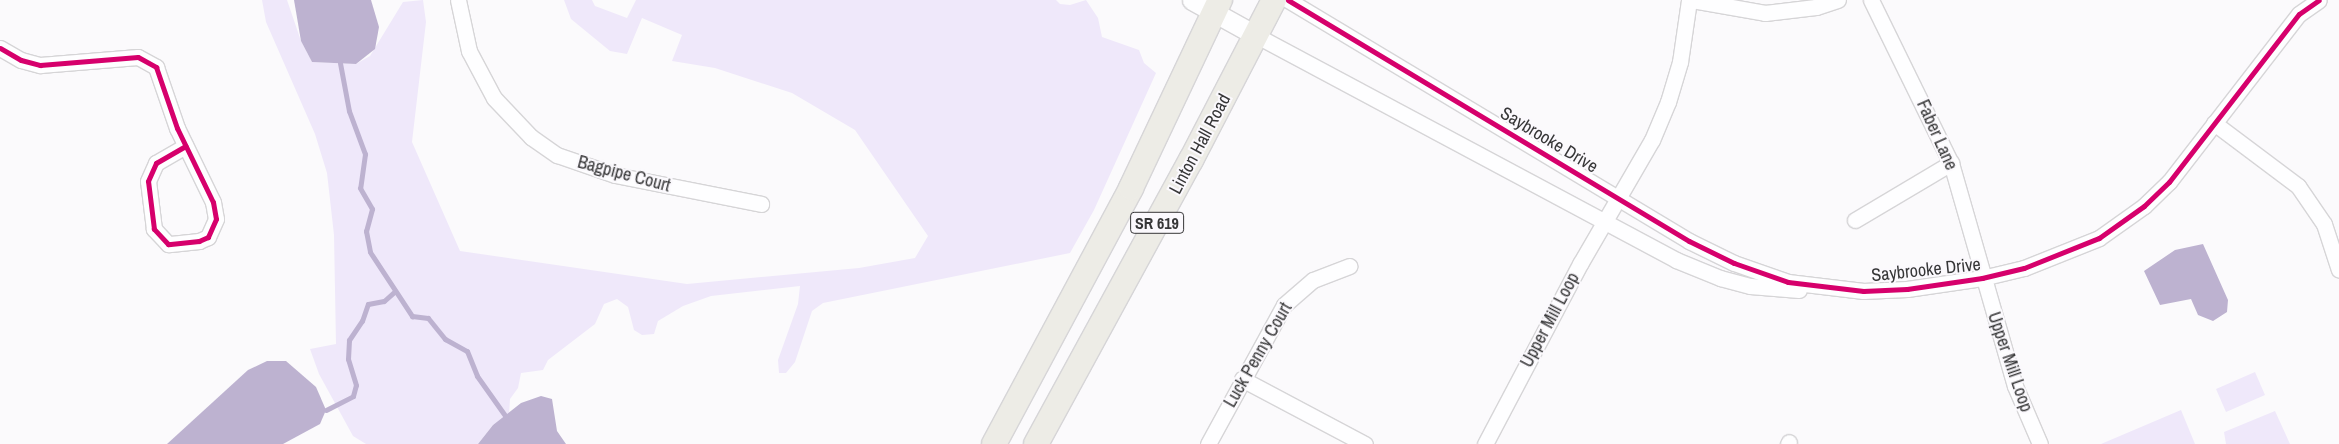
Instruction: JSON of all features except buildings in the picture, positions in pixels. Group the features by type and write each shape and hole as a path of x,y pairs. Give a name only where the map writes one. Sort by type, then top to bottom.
{"main road":[{"name":"Linton Hall Road","path":"1036,444 1257,36 1274,0"},
{"name":"SR 619","path":"994,444 1131,188 1217,6"}],"street":[{"name":"Bagpipe Court","path":"458,0 462,30 480,75 494,98 531,137 582,166 762,204"},
{"path":"1192,0 1217,6 1257,36"},
{"name":"Saybrooke Drive","path":"1288,0 1689,241 1734,263 1788,282 1828,288"},
{"path":"1691,0 1766,13 1816,8 1838,0"},
{"name":"Upper Mill Loop","path":"1486,444 1603,224 1652,140 1668,102 1680,62 1691,0"},
{"name":"Faber Lane","path":"1871,0 1951,163 1982,278"},
{"name":"Saybrooke Drive","path":"1257,36 1603,224 1720,278 1780,290 1828,288 1907,289 1982,278 2052,258 2105,234 2144,206 2169,182 2299,14 2319,0"},
{"path":"0,48 22,60 40,64 138,57 148,60 160,76 186,146 214,202 216,219 208,236 200,241 168,244 154,230 148,181 156,163 186,146"},
{"path":"2214,124 2298,186 2324,224 2339,270"},
{"path":"1855,220 1951,163"},
{"name":"Luck Penny Court","path":"1208,444 1284,305 1295,293 1328,272 1349,266"},
{"name":"Upper Mill Loop","path":"1982,278 2015,386 2040,444"},
{"path":"1242,379 1365,444"}],"shaded area":[{"path":"262,0 287,0 301,41 312,62 356,64 370,56 403,2 423,0 426,22 412,142 460,251 687,284 859,268 915,258 928,236 855,130 792,93 715,68 672,61 682,35 642,18 627,54 610,51 571,19 564,0 592,0 595,6 627,18 636,0 1056,0 1060,4 1070,5 1086,0 1098,18 1102,37 1139,50 1144,63 1156,73 1094,210 1070,253 823,303 812,311 795,362 786,373 779,373 778,360 798,304 800,286 711,296 683,306 658,321 654,334 642,335 634,330 628,307 617,299 604,304 595,324 548,360 543,370 521,373 518,388 510,399 509,414 493,425 478,444 366,444 353,436 319,374 310,349 336,344 334,235 327,173 315,134 266,22"},
{"path":"294,0 371,0 379,27 375,49 356,64 312,62 301,41"},
{"path":"2203,244 2228,300 2227,312 2213,321 2198,315 2191,299 2160,305 2144,271 2175,250"},
{"path":"267,361 286,361 316,387 326,410 320,424 283,444 167,444 248,370"},
{"path":"2255,372 2265,395 2226,412 2216,389"},
{"path":"541,396 552,399 557,431 566,444 478,444 493,425 521,403"},
{"path":"2181,410 2195,444 2101,444"},
{"path":"2275,411 2290,444 2226,444 2224,432"}],"waterway":[{"path":"340,63 349,111 365,154 360,188 372,209 366,231 370,252 412,316 428,318 445,339 467,351 477,376 506,417"},
{"path":"326,410 353,396 356,385 348,359 349,340 362,321 368,304 384,301 394,292"}],"cycle path":[{"path":"1288,0 1689,241 1734,263 1788,282 1863,291 1907,289 1982,278 2024,268 2099,238 2144,206 2169,182 2299,14 2319,0"},
{"path":"0,48 21,60 40,65 138,57 156,67 177,128 213,202 216,219 208,237 199,241 168,244 154,229 148,181 156,163 185,146"}]}
